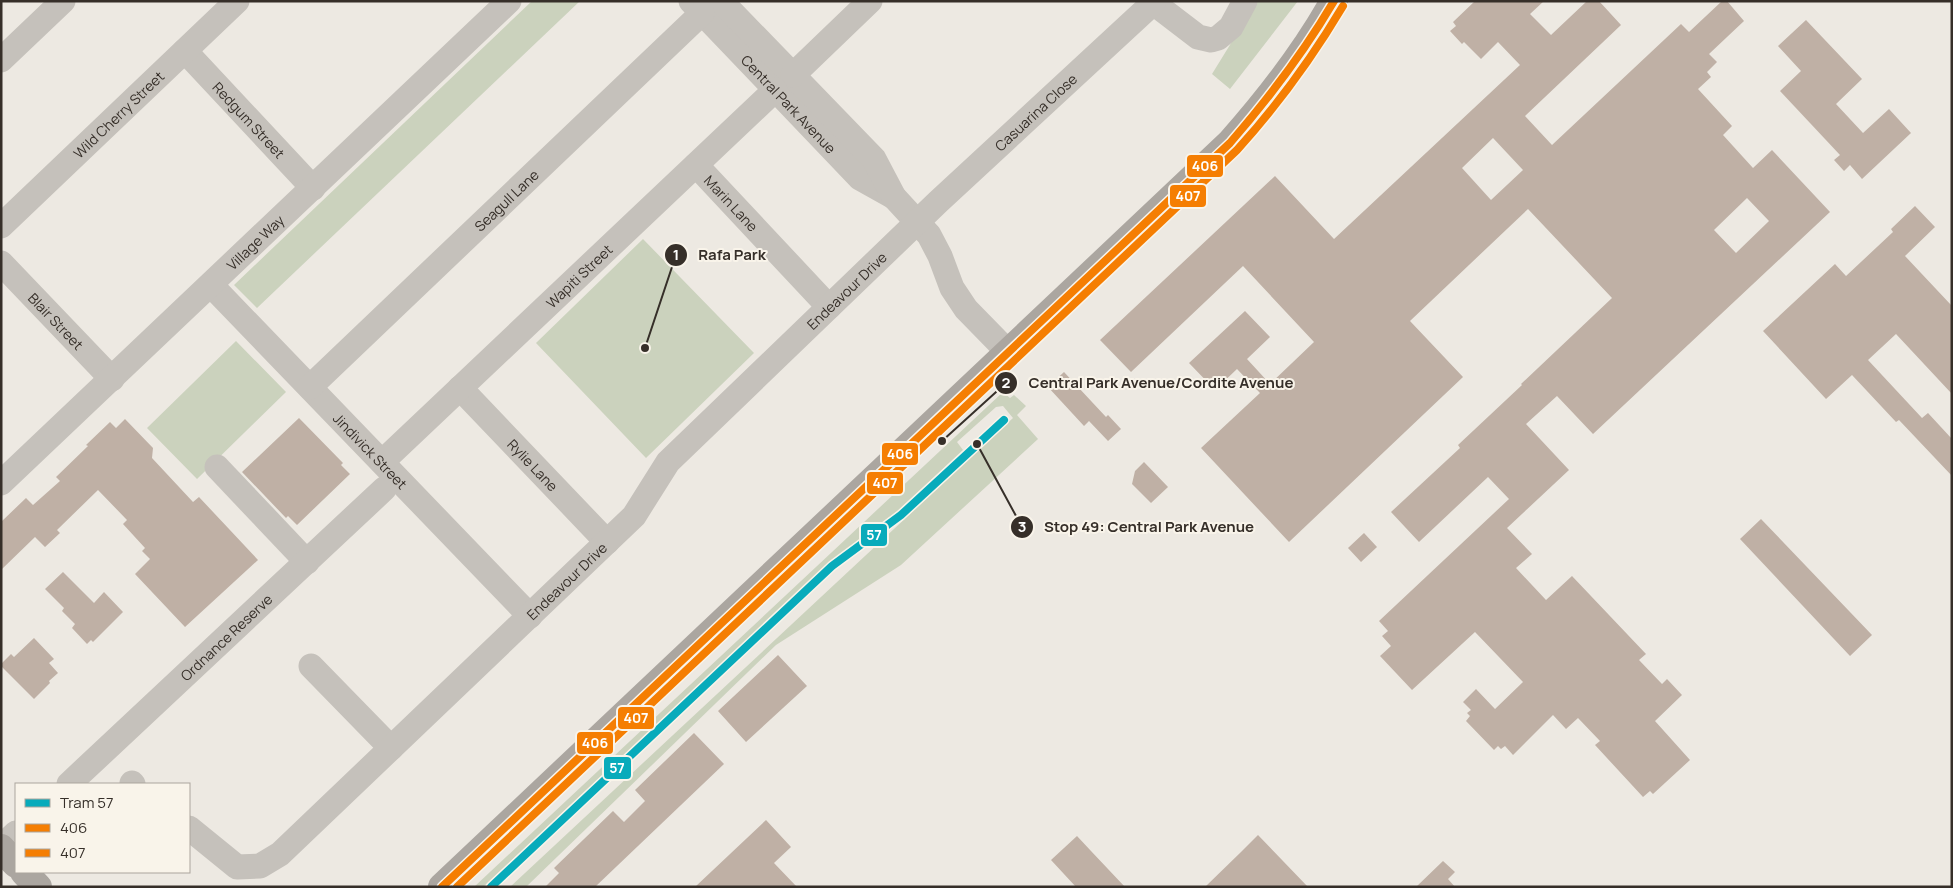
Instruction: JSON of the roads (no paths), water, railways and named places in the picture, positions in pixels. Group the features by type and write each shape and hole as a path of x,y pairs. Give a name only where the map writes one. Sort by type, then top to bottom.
{"main road":[{"path":"442,887 1230,143 1276,89 1308,46 1334,1"},
{"path":"1,848 15,863"},
{"path":"25,873 38,887"}],"street":[{"path":"1,60 63,1"},
{"name":"Wild Cherry Street","path":"1,226 236,1"},
{"name":"Village Way","path":"3,479 112,379 509,1"},
{"name":"Wapiti Street","path":"382,462 870,1"},
{"path":"1152,2 1198,37 1211,40 1218,38 1231,27 1246,1"},
{"name":"Casuarina Close","path":"918,223 1152,2"},
{"name":"Central Park Avenue","path":"705,5 784,82 860,178 894,198 929,235 940,256 952,288 966,309 1009,353"},
{"name":"Seagull Lane","path":"310,386 705,5"},
{"name":"Redgum Street","path":"184,51 313,188"},
{"name":"Marin Lane","path":"696,165 829,307"},
{"name":"Endeavour Drive","path":"190,829 237,867 260,866 280,854 634,516 668,462 918,223"},
{"name":"Blair Street","path":"1,263 112,379"},
{"name":"Jindivick Street","path":"211,285 530,616"},
{"name":"Rylie Lane","path":"460,388 607,542"},
{"path":"217,468 307,562"},
{"name":"Ordnance Reserve","path":"70,783 384,489"},
{"path":"312,666 391,748"},
{"path":"1,848 15,834"}],"tram line":[{"name":"57","path":"491,887 832,566 901,515 1004,420"}],"place":[{"name":"Rafa Park","path":"645,348"},
{"name":"Central Park Avenue/Cordite Avenue","path":"942,441"},
{"name":"Stop 49: Central Park Avenue","path":"977,444"}]}
